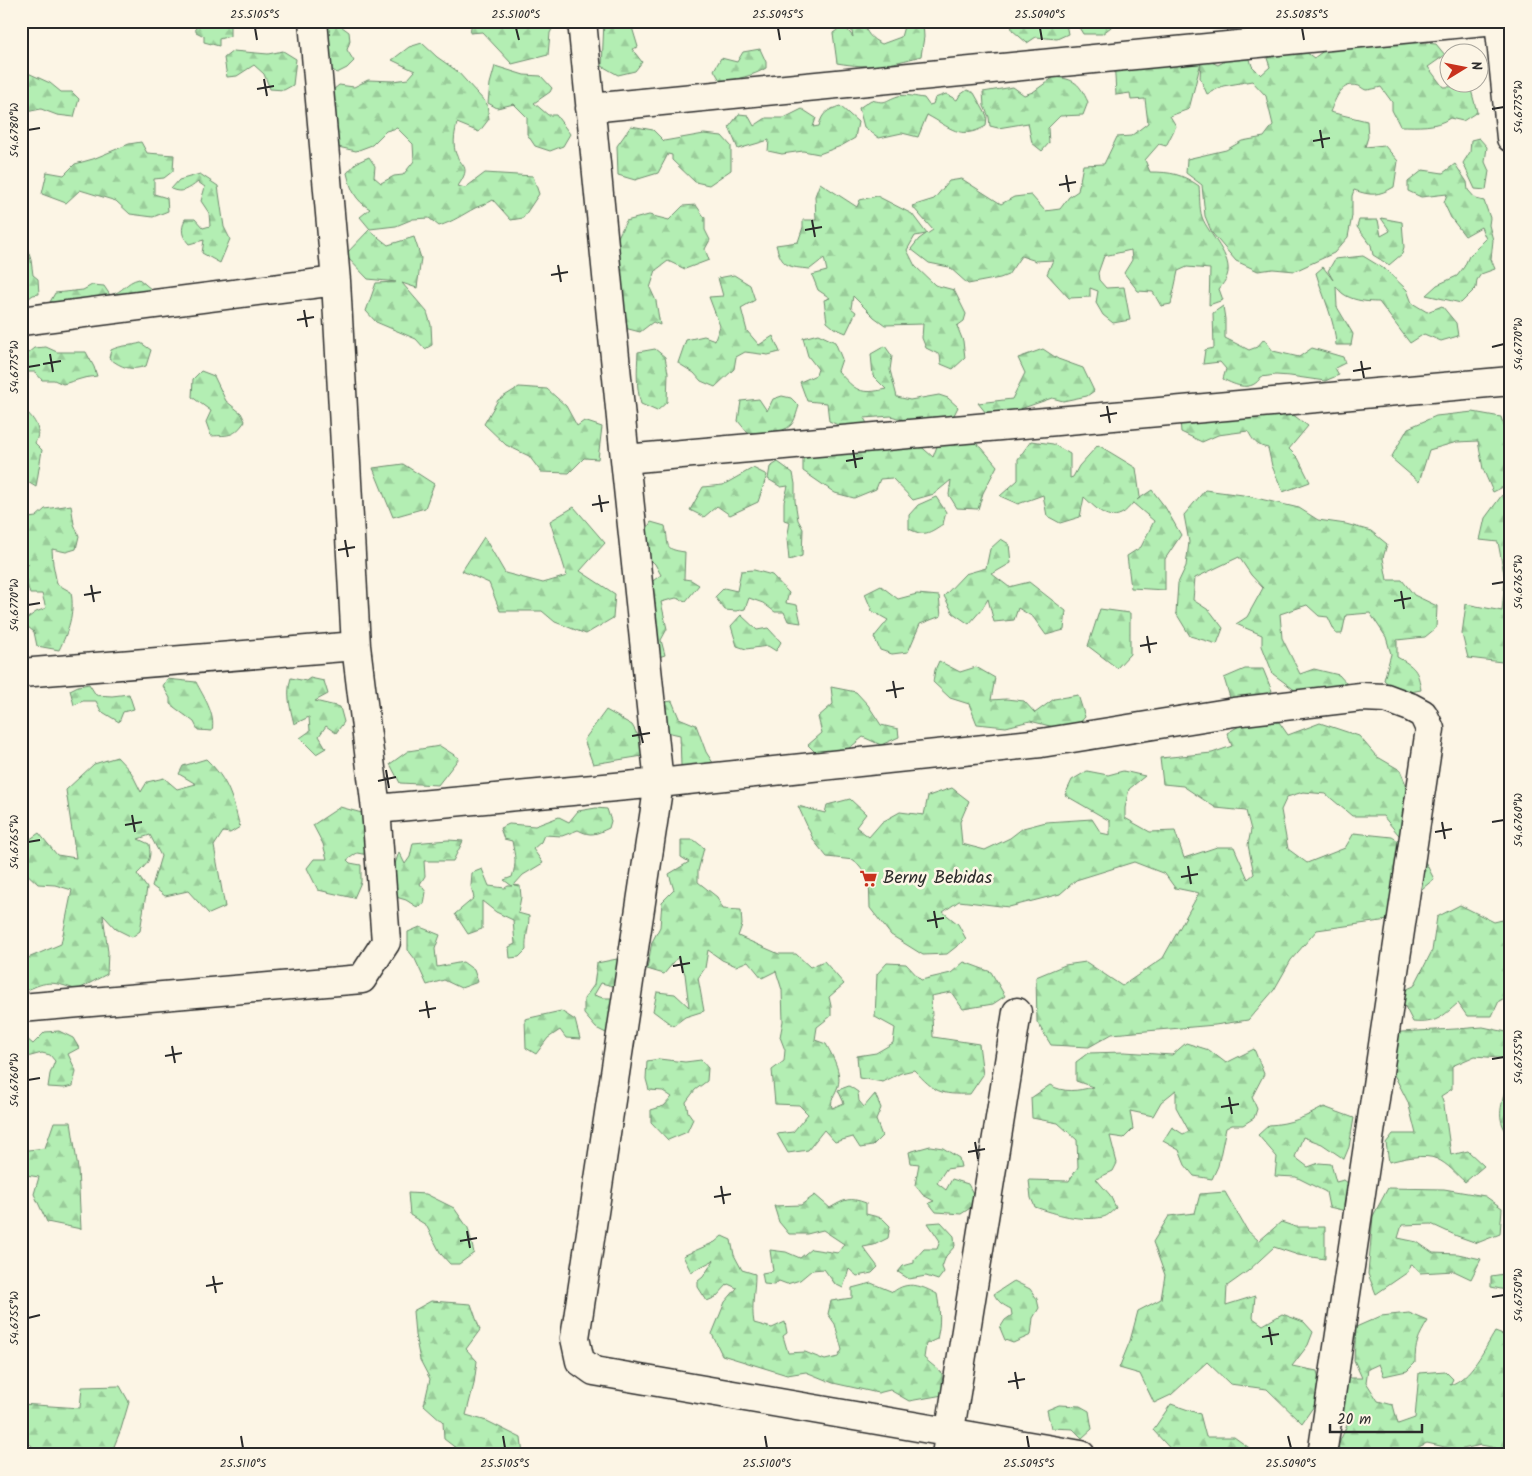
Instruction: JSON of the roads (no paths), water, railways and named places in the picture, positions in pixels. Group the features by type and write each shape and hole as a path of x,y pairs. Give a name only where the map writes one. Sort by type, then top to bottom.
{"street":[{"path":"21,1008 362,979 386,942 376,809 356,646 336,281 313,21"},
{"path":"582,21 625,459 660,783 575,1338 580,1361 594,1371 948,1444 1081,1455"},
{"path":"590,108 1485,21"},
{"path":"1499,21 1511,138"},
{"path":"21,321 336,281"},
{"path":"625,459 1511,381"},
{"path":"21,673 356,646"},
{"path":"376,809 660,783 1041,744 1234,712 1361,697 1386,698 1423,714 1430,729 1322,1455"},
{"path":"948,1444 1017,1012"}],"place":[{"name":"Berny Bebidas","path":"869,878"}]}
